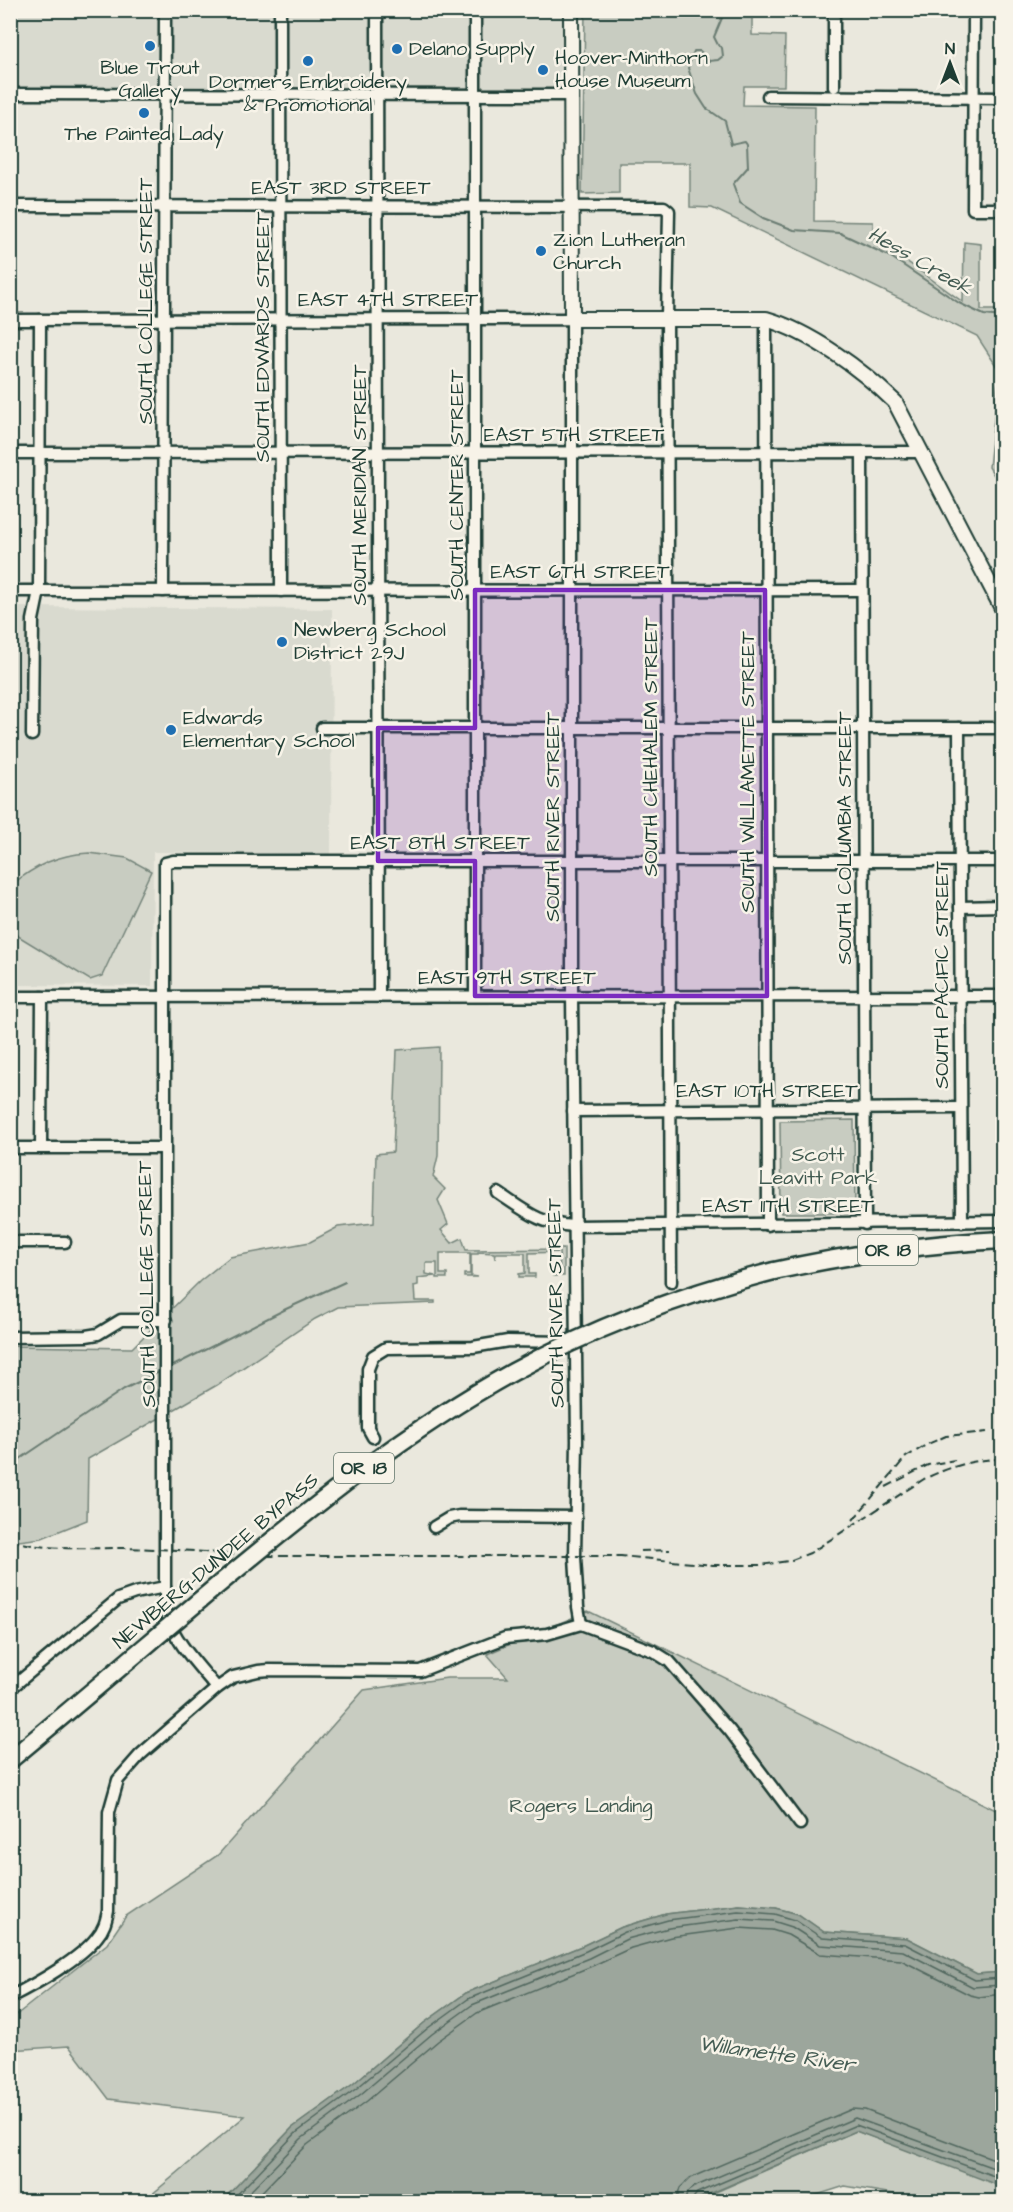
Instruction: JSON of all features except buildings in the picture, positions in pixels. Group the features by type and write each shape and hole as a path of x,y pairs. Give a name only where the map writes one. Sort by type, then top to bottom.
{"highway":[{"name":"NEWBERG-DUNDEE BYPASS","path":"10,1760 341,1484 406,1437 514,1371 607,1327 693,1294 774,1271 845,1256 900,1248 1002,1240"}],"main road":[{"name":"SOUTH RIVER STREET","path":"570,10 572,319"},
{"name":"EAST 4TH STREET","path":"572,319 766,319"},
{"path":"766,319 784,324 807,337 879,386 895,402 1002,608"}],"street":[{"name":"SOUTH COLLEGE STREET","path":"163,591 165,10"},
{"name":"SOUTH EDWARDS STREET","path":"280,10 281,591"},
{"name":"SOUTH MERIDIAN STREET","path":"377,10 379,996"},
{"name":"SOUTH CENTER STREET","path":"475,10 475,996"},
{"path":"834,10 834,87"},
{"path":"975,10 974,209 1002,209"},
{"path":"10,94 571,95"},
{"path":"768,96 1002,98"},
{"name":"EAST 3RD STREET","path":"10,206 664,207 669,211"},
{"name":"SOUTH CHEHALEM STREET","path":"669,211 667,318 671,1282"},
{"name":"EAST 4TH STREET","path":"10,320 572,319"},
{"name":"SOUTH RIVER STREET","path":"572,319 572,996 576,1587 581,1624"},
{"name":"SOUTH WILLAMETTE STREET","path":"766,319 768,1225"},
{"path":"32,735 33,620 39,591 40,320"},
{"name":"EAST 5TH STREET","path":"10,453 922,452"},
{"name":"SOUTH COLUMBIA STREET","path":"862,453 865,1224"},
{"name":"EAST 6TH STREET","path":"10,591 862,590"},
{"path":"322,728 1002,728"},
{"name":"SOUTH PACIFIC STREET","path":"959,728 962,1222"},
{"name":"EAST 8TH STREET","path":"165,863 173,861 1002,861"},
{"name":"SOUTH COLLEGE STREET","path":"165,863 165,1612 170,1627 217,1688"},
{"path":"960,907 1002,906"},
{"name":"EAST 9TH STREET","path":"10,997 1002,996"},
{"path":"41,1148 42,997"},
{"name":"EAST 10TH STREET","path":"573,1111 961,1108"},
{"path":"10,1148 164,1148"},
{"name":"EAST 11TH STREET","path":"498,1194 540,1220 557,1225 574,1226 1002,1221"},
{"path":"10,1242 65,1242"},
{"path":"10,1337 86,1336 98,1334 121,1320 166,1320"},
{"path":"373,1437 368,1428 368,1369 373,1356 386,1348 473,1347 508,1341 576,1342"},
{"path":"434,1527 449,1518 459,1516 576,1517"},
{"path":"10,1689 118,1599 165,1587"},
{"path":"10,1997 74,1959 97,1938 105,1925 108,1911 109,1812 118,1780 140,1755 217,1688 233,1677 258,1671 420,1671 505,1638 547,1634 581,1624 653,1651 669,1661 730,1731 800,1824"}],"highlighted area":[{"path":"475,590 765,590 767,996 475,996 475,861 378,861 378,728 475,728"}],"shaded area":[{"path":"561,10 571,37 571,95 11,89 11,11"},
{"name":"Edwards Elementary School","path":"11,607 332,609 331,854 153,852 152,986 11,985"}],"green space":[{"path":"585,11 752,11 752,35 785,36 784,86 744,86 743,105 815,106 814,221 873,222 873,237 963,302 964,242 981,244 981,310 1002,310 1002,488 989,467 999,370 977,336 712,208 690,207 690,163 619,163 619,193 582,194"},
{"path":"89,853 127,858 151,871 102,976 90,980 10,931 11,885 47,862"},
{"path":"439,1047 438,1156 433,1177 445,1189 438,1200 448,1224 441,1230 452,1243 462,1238 466,1250 564,1249 564,1276 553,1276 553,1274 560,1274 559,1252 529,1253 529,1274 535,1274 535,1277 519,1277 519,1274 525,1273 525,1253 496,1253 495,1259 494,1253 471,1254 471,1276 478,1277 464,1277 464,1274 470,1274 470,1253 440,1253 440,1274 447,1274 447,1278 437,1278 437,1263 426,1263 426,1274 435,1276 418,1278 418,1285 414,1286 415,1301 435,1301 435,1303 338,1307 315,1319 217,1385 88,1459 87,1520 42,1538 11,1542 10,1346 132,1348 200,1281 230,1257 310,1242 338,1227 374,1223 376,1154 393,1152 397,1050"},
{"name":"Scott Leavitt Park","path":"854,1120 855,1213 781,1213 780,1121"},
{"name":"Rogers Landing","path":"588,1611 1002,1813 1002,1972 977,1974 907,1938 824,1932 798,1914 776,1908 739,1905 666,1914 622,1927 466,1993 424,2023 353,2084 292,2128 222,2201 144,2201 245,2116 109,2099 69,2046 11,2050 11,2019 107,1944 126,1916 218,1855 364,1690 447,1678 508,1678 487,1654"},
{"path":"856,2131 1001,2185 1002,2202 925,2201 845,2186 798,2201 693,2202"}],"water":[{"name":"Willamette River","path":"739,1905 776,1908 798,1914 824,1932 907,1938 977,1974 1002,1972 1002,2187 856,2131 693,2201 222,2201 292,2128 353,2084 424,2023 466,1993 622,1927 666,1914"}],"waterway":[{"name":"Hess Creek","path":"724,13 714,37 722,48 723,56 718,60 709,61 700,51 694,51 688,68 697,94 706,108 725,121 731,144 745,141 747,144 748,167 733,184 740,203 763,218 794,230 840,233 891,257 959,303 984,315 1002,317"},
{"path":"169,1368 345,1282"},
{"path":"10,1468 124,1389 161,1371"}],"railway":[{"path":"853,1520 906,1457 946,1436 987,1432"},
{"path":"10,1540 38,1546 155,1549 244,1556 621,1556 713,1565 760,1565 789,1561 810,1553 933,1475 972,1462 1002,1459"},
{"path":"886,1487 928,1465 955,1460"},
{"path":"640,1551 670,1550"}],"place":[{"name":"Blue Trout Gallery","path":"150,46"},
{"name":"Delano Supply","path":"397,49"},
{"name":"Dormers Embroidery & Promotional","path":"308,61"},
{"name":"Hoover-Minthorn House Museum","path":"543,70"},
{"name":"The Painted Lady","path":"144,113"},
{"name":"Zion Lutheran Church","path":"541,251"},
{"name":"Newberg School District 29J","path":"282,642"},
{"name":"Edwards Elementary School","path":"171,730"}]}
